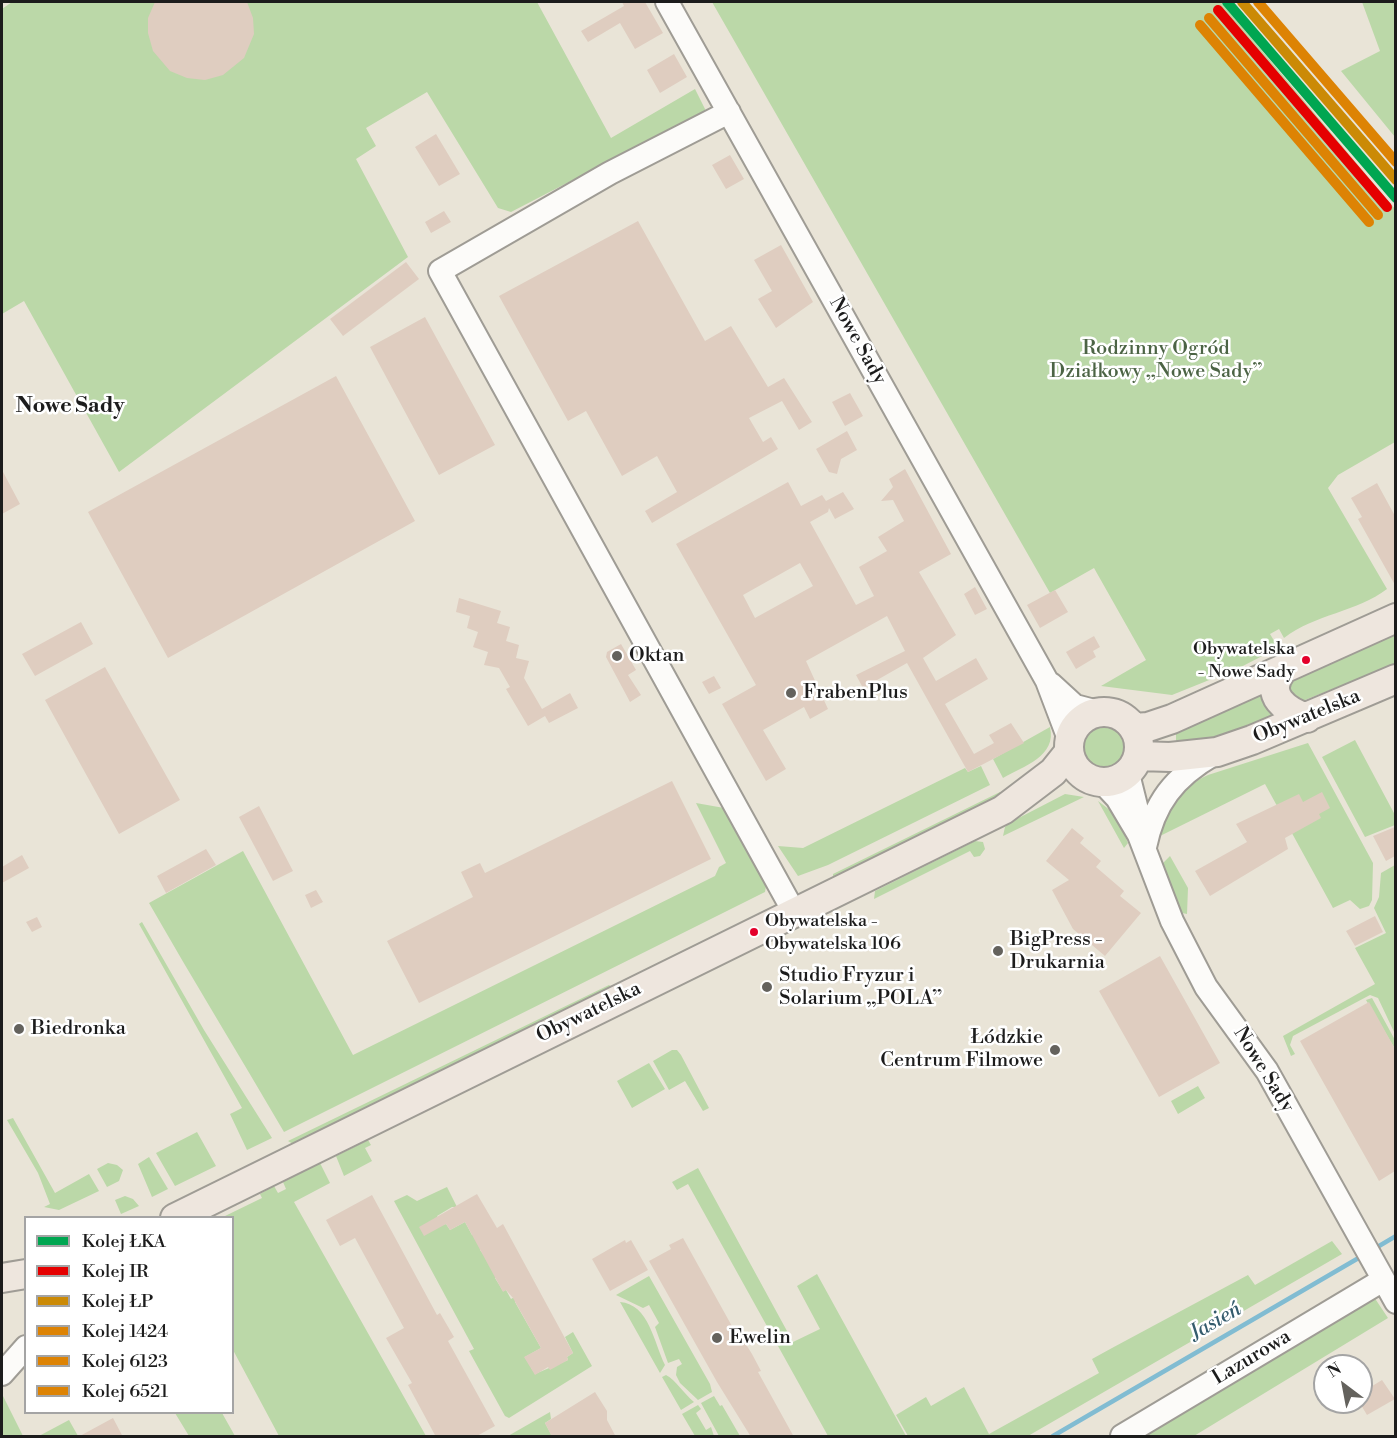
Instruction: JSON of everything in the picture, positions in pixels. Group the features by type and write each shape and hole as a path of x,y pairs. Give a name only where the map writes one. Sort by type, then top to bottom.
{"main road":[{"name":"Obywatelska","path":"1117,764 1148,727 1281,672 1395,618"},
{"path":"1281,672 1275,685 1279,701 1290,711 1307,718"},
{"name":"Obywatelska","path":"179,1216 1003,810 1117,764 1217,752 1307,718 1395,678"},
{"name":"Obywatelska","path":"1003,810 1053,772 1080,722 1098,712"},
{"path":"1069,746 1077,770 1117,764 1118,715 1098,712"},
{"path":"2,1278 24,1274"}],"street":[{"name":"Nowe Sady","path":"667,2 1047,681 1069,746"},
{"path":"729,112 610,173 440,271 794,912"},
{"name":"Nowe Sady","path":"1047,681 1075,706 1098,712"},
{"name":"Obywatelska","path":"1142,841 1154,812 1171,788 1191,769 1217,752"},
{"name":"Nowe Sady","path":"1117,764 1118,798 1142,841 1172,921 1206,987 1267,1071 1395,1302"},
{"name":"Lazurowa","path":"1122,1437 1380,1275"},
{"path":"2,1374 24,1349"}],"green space":[{"path":"12,2 537,2 611,138 695,89 706,111 511,212 498,208 427,92 366,128 376,146 356,159 408,257 119,472 24,301 2,314 2,9"},
{"name":"Rodzinny Ogród Działkowy „Nowe Sady”","path":"712,2 1221,2 1395,209 1395,442 1338,475 1328,488 1387,589 1363,603 1309,623 1284,638 1279,629 1270,634 1276,644 1268,653 1239,668 1172,695 1101,686 1146,660 1094,568 1050,593"},
{"path":"1362,2 1395,2 1395,137 1341,71 1380,51"},
{"path":"1395,628 1395,664 1300,702 1285,688 1287,683"},
{"path":"1260,688 1277,716 1196,744 1176,746 1176,729"},
{"path":"1103,724 1118,731 1125,746 1118,761 1103,768 1088,761 1081,746 1088,731"},
{"path":"1050,727 1049,746 1044,753 1003,778 993,759"},
{"path":"1355,740 1395,815 1395,825 1365,837 1322,757"},
{"path":"1308,743 1373,863 1372,900 1369,906 1360,909 1350,900 1333,908 1265,784 1160,836 1171,808 1191,785 1208,775"},
{"path":"981,766 990,785 828,865 798,876 778,846 803,848 965,768 968,772"},
{"path":"1000,792 1000,796 833,879 833,874"},
{"path":"1065,794 1084,797 1003,836 1005,827 1009,823"},
{"path":"1098,801 1115,814 1128,843 1124,848"},
{"path":"696,803 724,808 766,886 765,892 284,1132 149,903 243,851 353,1055 715,876 719,867 726,863"},
{"path":"975,841 983,842 985,849 980,856 974,857 970,851 874,899 875,891"},
{"path":"1170,856 1188,888 1187,914 1182,913 1163,863"},
{"path":"1395,865 1395,1034 1378,998 1370,995 1293,1036 1290,1045 1295,1054 1291,1056 1283,1036 1375,984 1355,948 1386,933 1374,908 1379,897 1381,873"},
{"path":"142,922 204,1030 272,1138 247,1150 230,1114 242,1108 139,924"},
{"path":"609,985 612,987 293,1144 288,1141"},
{"path":"1372,998 1395,1040 1395,1049 1366,1000"},
{"path":"672,1050 677,1050 681,1055 709,1108 703,1111 685,1081 669,1090 653,1061"},
{"path":"649,1063 665,1089 632,1108 617,1081"},
{"path":"1198,1086 1205,1098 1178,1114 1171,1101"},
{"path":"13,1118 55,1193 89,1174 99,1191 59,1210 44,1207 50,1204 38,1173 7,1120"},
{"path":"197,1132 216,1166 175,1186 156,1153"},
{"path":"368,1140 371,1145 365,1148 372,1161 344,1176 336,1156"},
{"path":"149,1157 168,1189 152,1197 138,1164"},
{"path":"108,1163 117,1165 123,1170 119,1181 107,1187 97,1169"},
{"path":"320,1163 330,1183 294,1202 426,1436 279,1436 234,1352 234,1216 225,1216 262,1198 260,1194 274,1186 278,1193 286,1189 283,1182"},
{"path":"698,1168 793,1342 820,1329 797,1286 817,1274 906,1436 828,1436 688,1184 677,1190 672,1182"},
{"path":"447,1187 457,1207 452,1207 437,1216 442,1225 446,1224 450,1230 465,1222 472,1235 480,1231 480,1250 500,1275 495,1278 503,1291 506,1290 511,1299 516,1296 515,1302 541,1348 525,1357 535,1374 568,1360 567,1357 573,1353 565,1337 573,1332 592,1366 509,1418 505,1416 469,1351 474,1349 394,1201 407,1195 417,1201"},
{"path":"125,1196 133,1199 139,1206 121,1214 115,1200"},
{"path":"1332,1241 1342,1254 1028,1436 908,1436 896,1415 926,1397 931,1406 964,1387 989,1434 1099,1373 1092,1359 1248,1275 1255,1285"},
{"path":"649,1276 710,1384 712,1392 698,1400 680,1383 676,1375 677,1367 682,1364 679,1359 668,1363 655,1327 659,1323 649,1305 643,1308 616,1295"},
{"path":"1374,1297 1388,1318 1329,1354 1313,1354 1313,1364 1194,1436 1142,1436"},
{"path":"620,1302 630,1304 644,1317 665,1365 660,1373"},
{"path":"666,1375 694,1402 681,1410 662,1377"},
{"path":"2,1394 23,1436 2,1436"},
{"path":"714,1396 720,1406 722,1405 740,1436 719,1436 701,1403"},
{"path":"698,1405 701,1409 696,1413 706,1430 711,1427 714,1436 695,1436 682,1414"},
{"path":"550,1412 551,1419 545,1423 552,1436 508,1436"},
{"path":"176,1414 223,1414 235,1436 189,1436"},
{"path":"69,1420 78,1436 39,1436"}],"building":[{"path":"155,2 247,2 253,18 254,34 244,58 223,75 205,80 187,78 170,71 153,51 148,33 148,18"},
{"path":"622,2 645,2 663,33 635,49 620,23 588,42 581,31 624,6"},
{"path":"674,54 687,77 660,93 647,70"},
{"path":"436,134 460,174 439,186 415,147"},
{"path":"730,155 744,179 726,189 712,165"},
{"path":"444,211 451,222 431,233 425,222"},
{"path":"638,221 705,341 731,326 768,387 784,378 812,422 799,430 782,401 749,418 763,442 771,437 778,449 652,523 645,511 677,492 657,456 622,476 586,411 568,421 499,296"},
{"path":"781,245 813,302 776,328 758,299 772,291 754,260"},
{"path":"406,262 419,279 343,336 330,319"},
{"path":"425,317 495,445 439,475 370,347"},
{"path":"336,376 415,521 168,658 88,512"},
{"path":"850,393 863,416 845,426 832,402"},
{"path":"847,431 857,450 841,459 837,474 829,472 816,449"},
{"path":"905,469 951,554 919,572 956,635 923,658 936,681 976,658 988,679 945,704 974,754 994,743 989,735 1011,723 1024,743 968,772 907,663 863,688 856,675 905,651 887,616 806,661 828,709 810,719 804,707 763,730 786,769 766,781 722,704 756,685 676,544 788,482 801,506 822,495 826,501 843,492 854,509 835,519 829,508 828,512 810,522 856,605 874,596 859,567 887,551 878,537 904,521 893,500 881,501 893,487 889,479","holes":["800,563 813,586 755,618 743,595"]},
{"path":"2,470 20,504 2,514"},
{"path":"1377,483 1395,516 1395,585 1358,519 1362,517 1351,498"},
{"path":"975,587 987,609 975,615 964,594"},
{"path":"1055,590 1068,612 1040,628 1027,605"},
{"path":"459,598 501,611 497,623 510,627 506,641 519,645 516,658 529,661 524,678 542,709 570,693 578,708 549,723 545,716 528,726 506,689 510,687 499,668 484,665 488,652 473,647 478,632 467,628 470,616 456,612"},
{"path":"81,622 93,644 35,676 22,654"},
{"path":"1094,636 1100,647 1093,651 1096,657 1076,669 1066,652"},
{"path":"621,644 636,670 628,675 641,695 630,702 606,657 607,652"},
{"path":"105,667 180,800 119,834 45,700"},
{"path":"714,676 721,688 709,694 702,682"},
{"path":"672,781 711,859 419,1003 387,941 473,897 461,872 480,863 485,873"},
{"path":"1322,792 1330,808 1319,814 1321,818 1285,838 1288,849 1210,896 1195,871 1247,842 1236,824 1299,794 1303,802"},
{"path":"259,806 293,871 273,881 239,817"},
{"path":"1395,827 1395,856 1386,861 1373,836"},
{"path":"1072,828 1084,838 1080,843 1101,861 1096,867 1124,891 1120,896 1141,913 1105,956 1073,929 1052,890 1069,880 1046,861"},
{"path":"206,849 216,865 166,893 157,876"},
{"path":"22,855 29,868 2,883 2,867"},
{"path":"316,890 323,902 311,908 305,895"},
{"path":"1375,916 1383,932 1355,946 1346,931"},
{"path":"37,917 42,927 32,932 26,922"},
{"path":"1160,956 1220,1063 1159,1097 1099,991"},
{"path":"1369,1002 1395,1049 1395,1171 1379,1181 1300,1041"},
{"path":"477,1194 497,1228 503,1224 573,1353 567,1357 568,1360 550,1370 548,1367 535,1375 524,1357 541,1348 513,1298 506,1290 503,1292 465,1222 450,1230 446,1224 424,1236 419,1227"},
{"path":"372,1195 437,1315 440,1313 454,1337 448,1341 495,1426 475,1437 436,1437 408,1385 412,1383 386,1338 404,1328 355,1238 340,1246 326,1220"},
{"name":"Ewelin","path":"683,1238 733,1328 735,1327 752,1354 761,1371 758,1372 794,1437 751,1437 717,1382 649,1261 671,1249 669,1245"},
{"path":"625,1240 626,1243 631,1240 648,1270 610,1291 592,1259"},
{"path":"1382,1380 1395,1399 1373,1412 1373,1386"},
{"path":"595,1392 607,1411 607,1420 616,1437 552,1437 545,1423"},
{"path":"113,1418 123,1437 78,1437"}],"waterway":[{"name":"Jasień","path":"1374,1249 1396,1236"},
{"name":"Jasień","path":"1053,1436 1362,1256"}],"rail line":[{"name":"ŁKA","path":"1227,2 1396,198"},
{"name":"ŁP","path":"1242,2 1396,180"},
{"name":"6123","path":"1258,2 1396,162"},
{"name":"IR","path":"1218,10 1387,207"},
{"name":"1424","path":"1209,18 1378,215"},
{"name":"6521","path":"1200,25 1369,222"}],"place":[{"name":"Oktan","path":"617,656"},
{"name":"Obywatelska - Nowe Sady","path":"1306,660"},
{"name":"FrabenPlus","path":"791,693"},
{"name":"Obywatelska - Obywatelska 106","path":"754,932"},
{"name":"BigPress - Drukarnia","path":"998,951"},
{"name":"Studio Fryzur i Solarium „POLA”","path":"767,987"},
{"name":"Biedronka","path":"19,1029"},
{"name":"Łódzkie Centrum Filmowe","path":"1055,1050"},
{"name":"Ewelin","path":"717,1338"}],"district":[{"name":"Nowe Sady","path":"70,407"}]}
